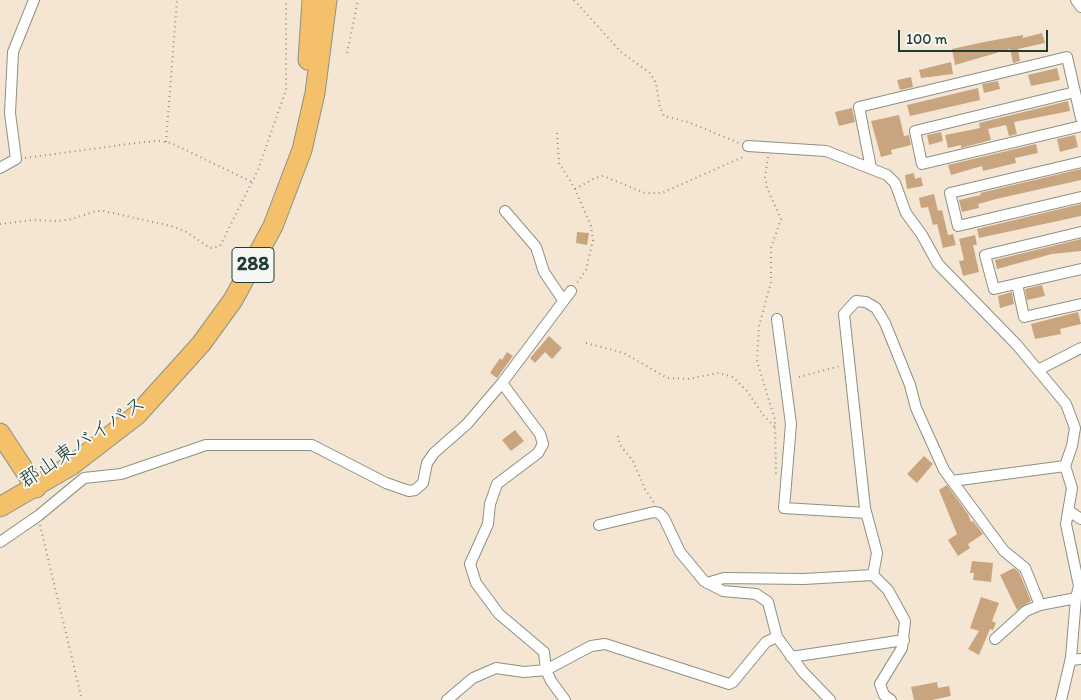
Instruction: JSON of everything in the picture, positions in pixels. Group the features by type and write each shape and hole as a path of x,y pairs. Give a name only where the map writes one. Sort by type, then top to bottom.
{"highway":[{"path":"308,126 307,73 312,0"},
{"name":"郡山東バイパス","path":"0,498 33,485 72,465 137,415 165,386 218,322 254,264 290,186 308,126 315,93 327,0"},
{"path":"315,93 328,48 335,0"},
{"path":"0,433 33,485"},
{"name":"郡山東バイパス","path":"0,507 33,485"}],"street":[{"path":"0,168 16,159 10,113 13,52 34,0"},
{"path":"1076,0 1081,6"},
{"path":"872,168 858,107 1067,57 1081,118"},
{"path":"1074,92 915,130 922,164 1081,126"},
{"path":"748,146 826,151 872,168 892,180 906,213 922,234 938,264 998,323 1066,404 1075,428 1072,446 1065,466 1072,488 1066,524 1080,586 1076,598 1076,660 1061,700"},
{"path":"1081,162 950,194 958,226 1081,197"},
{"path":"505,211 536,247 544,272 563,300"},
{"path":"1081,232 985,255 994,289 1081,268"},
{"path":"1017,284 1024,317 1081,304"},
{"path":"0,542 38,516 84,478 121,474 206,445 312,445 386,483 410,491 415,490 423,483 427,463 434,453 467,424 502,383 571,291"},
{"path":"873,575 876,553 866,513 844,314 856,301 866,302 876,308 885,323 931,446 952,481 1004,551 1025,568 1040,605"},
{"path":"777,319 791,424 784,508 866,513"},
{"path":"1038,370 1081,348"},
{"path":"502,383 540,434 543,444 538,453 497,484 490,504 488,524 470,564 476,583 499,614 511,627 544,652 546,670 551,681 565,700"},
{"path":"952,481 1065,466"},
{"path":"1068,511 1081,519"},
{"path":"599,525 654,512 659,513 664,518 680,552 707,583 723,591 756,594 768,602 777,638 791,657 830,700"},
{"path":"707,583 724,578 804,579 873,575 888,590 905,621 904,640 898,656 880,684 884,695 891,700"},
{"path":"995,639 1026,611 1040,605 1076,598"},
{"path":"447,700 473,678 490,669 502,668 531,672 546,670 591,646 604,644 729,684 733,682 766,642 777,638"},
{"path":"791,657 904,640"}],"path":[{"path":"166,142 177,0"},
{"path":"0,224 32,220 72,219 96,211 118,213 172,226 185,231 210,248 216,249 228,233 252,182 274,128 286,90 286,0"},
{"path":"347,53 358,0"},
{"path":"574,0 621,52 650,73 656,83 660,108 664,116 688,122 748,146"},
{"path":"557,133 558,158 575,189 591,226 593,240 586,270 571,291"},
{"path":"16,159 143,142 166,142 252,182"},
{"path":"575,189 594,178 603,176 645,193 662,193 760,148"},
{"path":"586,343 624,353 667,378 687,379 719,373 733,377 748,391 763,415 775,427"},
{"path":"799,378 850,363"},
{"path":"618,436 620,445 633,461 645,489 659,513"},
{"path":"38,516 82,700"}],"building":[{"path":"1042,33 1045,43 1018,49 1020,61 1013,63 1010,49 955,65 952,49 1023,35 1023,38"},
{"path":"951,62 953,74 921,78 919,70"},
{"path":"1057,68 1060,80 1031,86 1028,75"},
{"path":"911,77 913,87 900,90 897,80"},
{"path":"998,81 1000,89 984,93 982,84"},
{"path":"978,88 980,100 910,116 907,105"},
{"path":"1068,101 1070,111 1014,122 1017,134 1009,136 1006,125 988,129 991,140 961,148 961,145 948,148 945,135 980,128 979,123"},
{"path":"852,108 855,122 839,126 835,112"},
{"path":"899,115 904,136 909,135 911,145 891,150 892,154 881,157 871,121"},
{"path":"941,132 943,141 929,145 927,135"},
{"path":"1075,135 1078,147 1060,152 1057,139"},
{"path":"1036,144 1038,153 1015,158 1016,163 983,171 982,166 951,175 948,165"},
{"path":"1081,169 1081,180 996,199 978,204 979,208 962,212 959,200 981,195 980,193"},
{"path":"914,173 915,179 921,177 923,186 907,189 905,175"},
{"path":"934,194 938,211 942,210 948,235 953,234 956,245 943,248 937,224 933,225 928,207 921,208 919,198"},
{"path":"1081,204 1081,216 979,238 977,229"},
{"path":"577,232 589,233 587,245 576,243"},
{"path":"975,235 977,245 973,245 979,272 963,276 959,261 964,260 959,239"},
{"path":"1081,239 1081,251 1052,254 997,269 995,260"},
{"path":"1042,285 1045,296 1027,300 1025,289"},
{"path":"1012,292 1014,304 1000,308 998,296"},
{"path":"1078,312 1081,324 1060,329 1061,334 1035,339 1031,324"},
{"path":"549,336 562,348 552,359 545,352 535,363 530,358"},
{"path":"507,352 513,356 497,378 490,373 500,358 502,360"},
{"path":"515,430 524,441 511,451 502,440"},
{"path":"924,456 933,464 917,483 907,474"},
{"path":"947,485 968,514 971,522 973,521 983,534 968,544 970,548 958,556 948,540 957,534 939,490"},
{"path":"972,561 993,563 991,582 973,580 974,573 970,573"},
{"path":"1014,568 1019,572 1031,601 1017,610 1000,575"},
{"path":"981,597 999,603 992,621 996,623 993,630 990,629 979,655 968,649 979,631 970,628"},
{"path":"937,682 938,688 949,686 951,696 932,700 914,700 911,687"}]}
